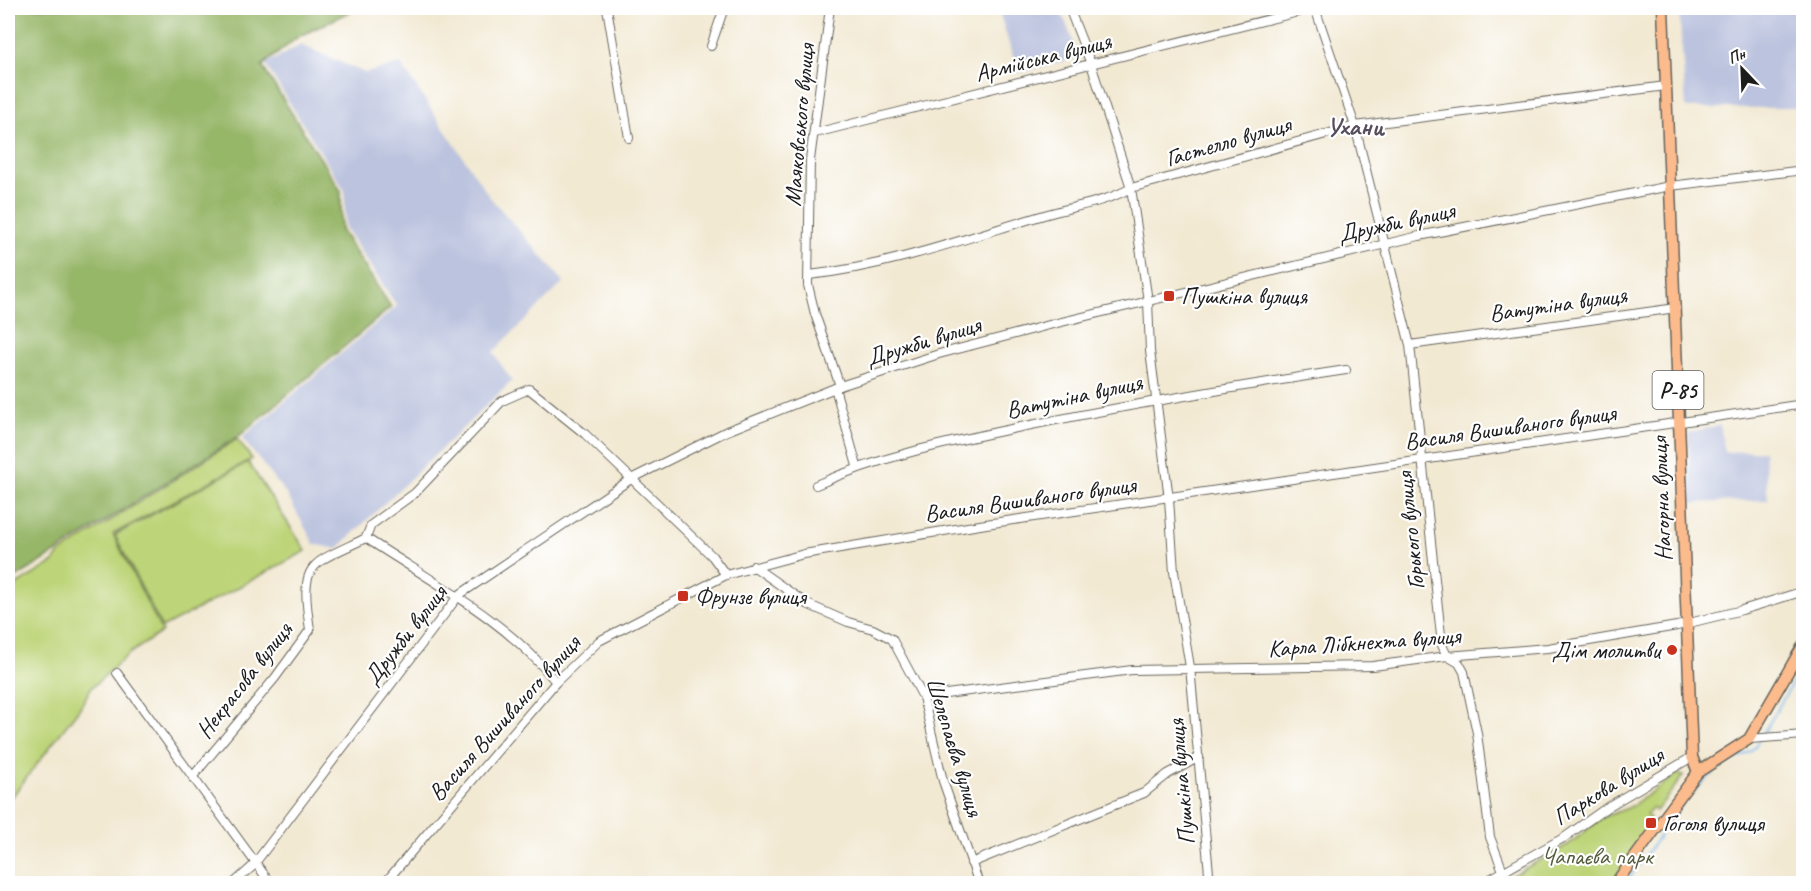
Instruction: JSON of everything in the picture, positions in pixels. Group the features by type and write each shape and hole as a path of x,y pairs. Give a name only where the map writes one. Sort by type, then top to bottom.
{"main road":[{"name":"Нагорна вулиця","path":"1663,8 1677,308 1679,422 1692,757 1698,772"},
{"path":"1615,884 1698,772 1749,739 1803,644"}],"street":[{"path":"607,8 629,138"},
{"path":"711,46 724,8"},
{"name":"Маяковського вулиця","path":"830,8 810,160 808,285 838,387 857,466"},
{"name":"Пушкіна вулиця","path":"1069,8 1091,64 1131,188 1148,301 1150,351 1169,499 1174,572 1190,667 1210,884"},
{"name":"Армійська вулиця","path":"815,133 1315,8"},
{"name":"Горького вулиця","path":"1315,8 1355,126 1410,345 1442,645 1447,657 1459,663 1464,672 1477,733 1490,837 1503,871"},
{"name":"Гастелло вулиця","path":"809,275 888,261 1063,209 1111,200 1131,188 1355,126 1666,86"},
{"name":"Дружби вулиця","path":"233,884 257,860 459,595 632,478 727,430 838,387 939,354 1385,243 1670,186 1803,170"},
{"name":"Ватутіна вулиця","path":"1410,345 1677,308"},
{"name":"Ватутіна вулиця","path":"816,485 857,466 996,432 1156,399 1346,370"},
{"name":"Некрасова вулиця","path":"194,775 275,678 310,630 304,589 311,568 322,558 366,538 371,525 415,493 502,401 529,388 585,434 632,478"},
{"name":"Василя Вишиваного вулиця","path":"384,884 556,682 599,641 726,575 804,554 975,526 1803,404"},
{"path":"632,478 712,556 726,575"},
{"path":"366,538 459,595 541,663 556,682"},
{"name":"Шелепаєва вулиця","path":"753,566 807,604 848,622 873,629 892,639 923,697 943,781 979,884"},
{"name":"Карла Лібкнехта вулиця","path":"923,697 1091,674 1190,667 1229,670 1373,666 1548,648 1686,624 1803,591"},
{"path":"117,673 257,860 272,884"},
{"path":"1749,739 1803,735"},
{"path":"970,863 1144,793 1168,774 1199,757"},
{"name":"Паркова вулиця","path":"1481,884 1565,837 1609,806 1692,757"}],"shaded area":[{"path":"998,8 1060,8 1079,57 1018,73"},
{"path":"1679,8 1803,8 1803,108 1686,108"},
{"path":"301,45 365,73 401,64 489,196 564,282 493,352 512,381 337,549 314,544 287,495 242,438 397,306 345,228 345,191 265,64"},
{"path":"1720,425 1725,452 1764,451 1768,500 1691,503 1688,433"}],"green space":[{"path":"8,8 358,8 298,37 262,66 341,191 341,230 391,307 239,436 8,583"},
{"path":"237,439 252,459 113,534 162,632 130,653 91,688 79,709 8,802 8,590 54,562 60,553"},
{"path":"248,462 306,551 162,628 115,535"},
{"name":"Чапаєва парк","path":"1678,774 1683,776 1656,811 1652,808 1646,815 1650,818 1647,823 1653,827 1611,883 1497,884 1569,844 1603,817 1628,808"}],"waterway":[{"path":"1762,736 1804,663"},
{"path":"1688,797 1718,769 1749,752 1759,740"},
{"path":"1625,884 1683,803"}],"place":[{"name":"Пушкіна вулиця","path":"1169,296"},
{"name":"Фрунзе вулиця","path":"683,596"},
{"name":"Дім молитви","path":"1672,650"},
{"name":"Гоголя вулиця","path":"1651,823"}],"district":[{"name":"Ухани","path":"1355,126"}]}
